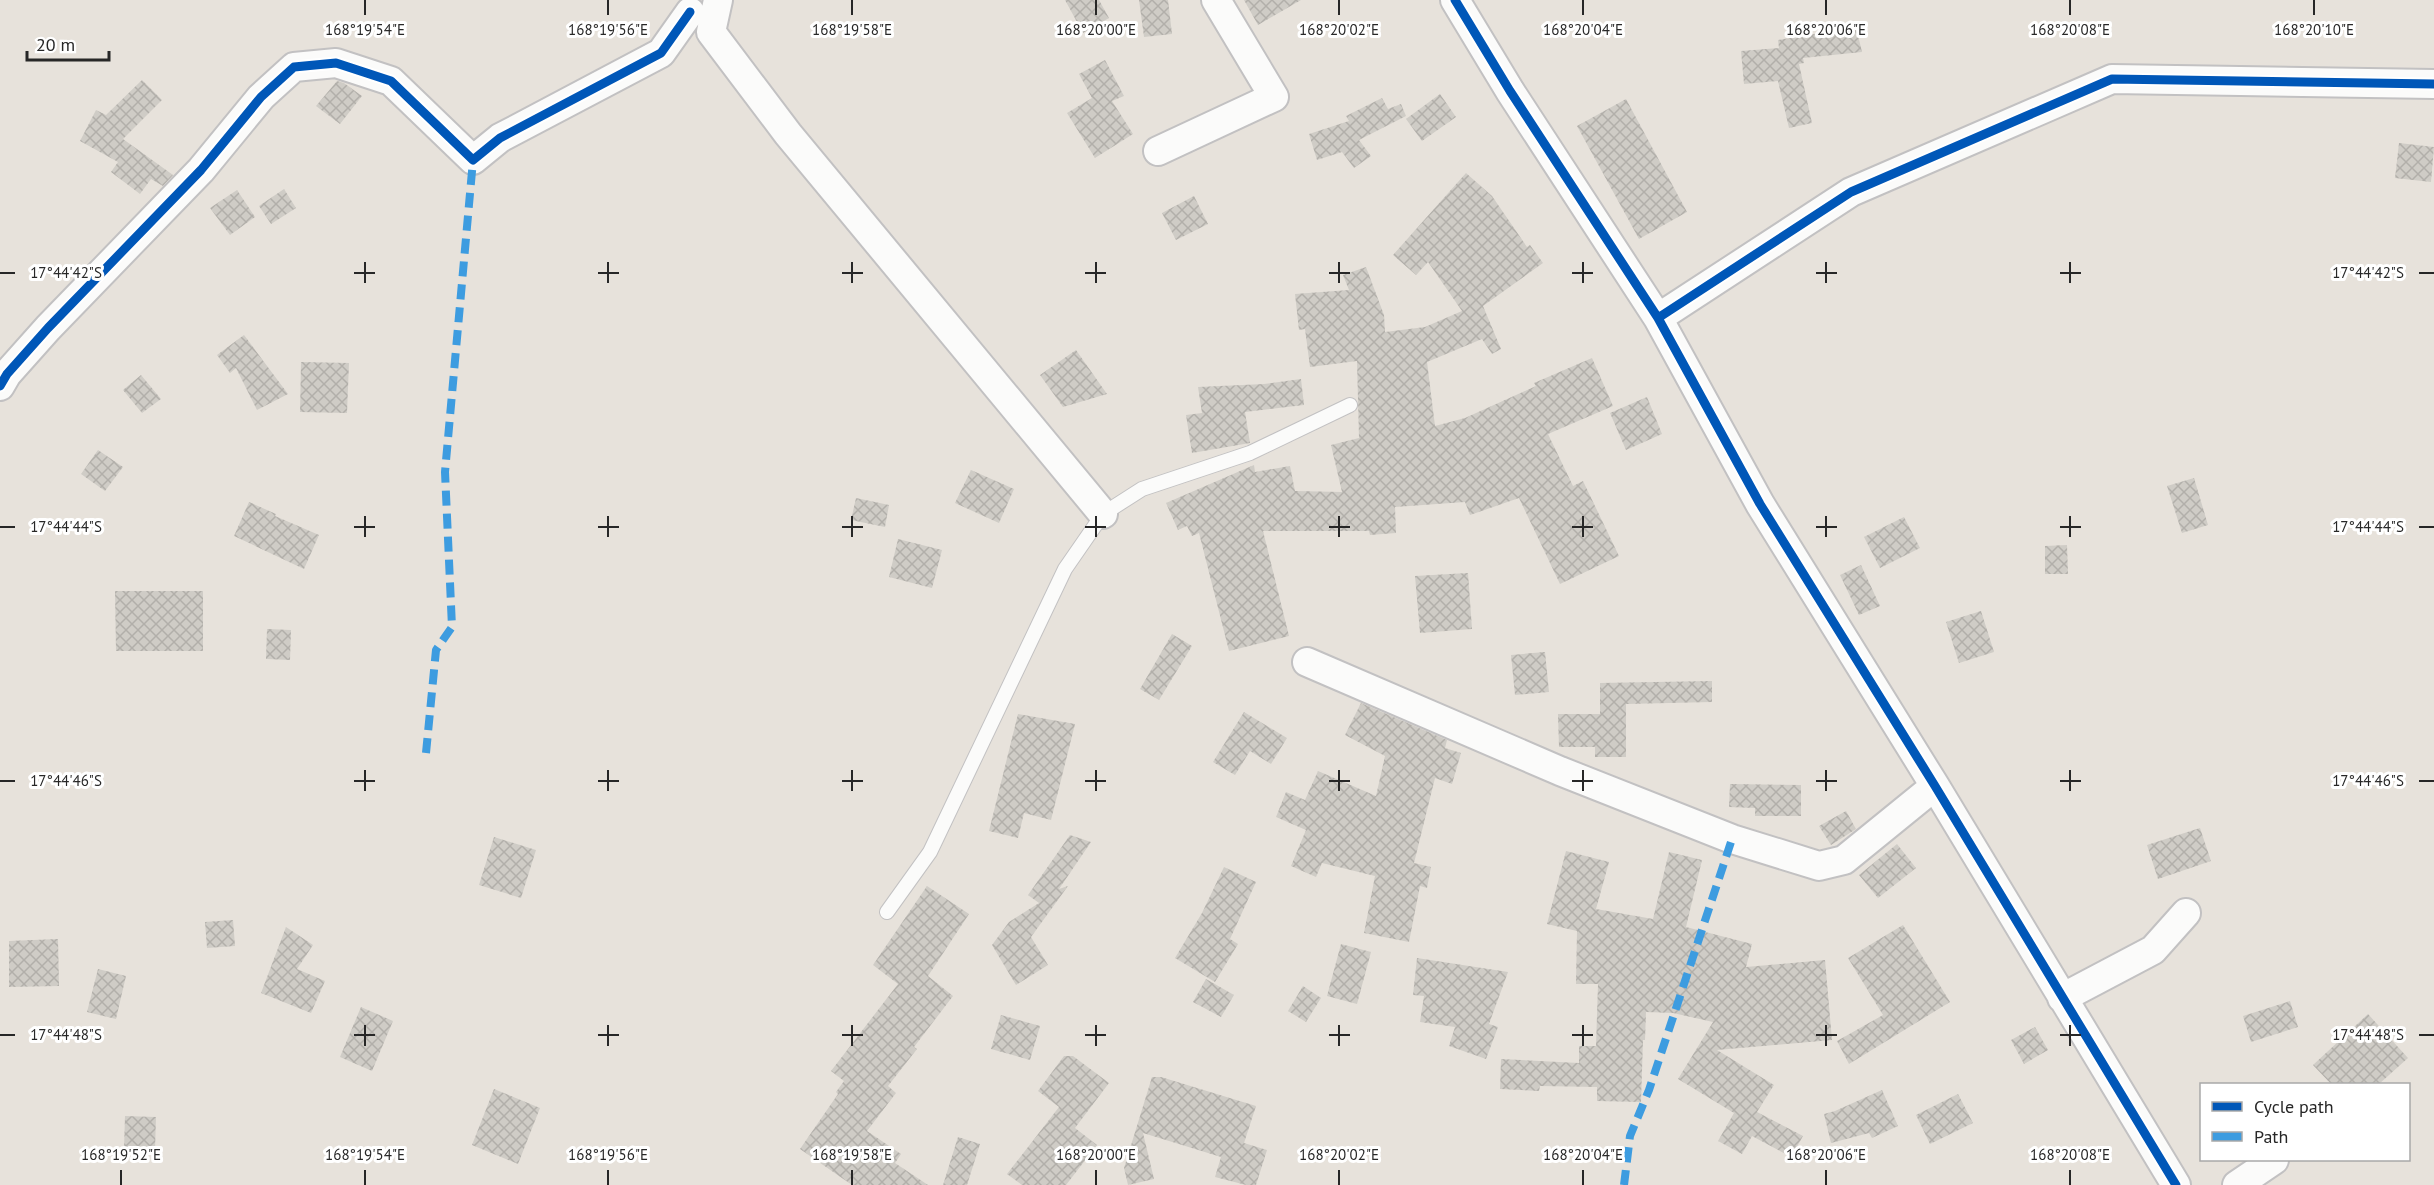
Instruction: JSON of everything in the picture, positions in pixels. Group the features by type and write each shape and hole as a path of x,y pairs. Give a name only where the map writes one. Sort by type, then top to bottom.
{"street":[{"path":"711,32 718,0"},
{"path":"1158,151 1274,97 1216,0"},
{"path":"1455,0 1510,91 1658,318 1760,504 1935,786 2176,1185"},
{"path":"0,386 7,374 48,328 201,170 261,97 294,67 336,63 391,81 473,160 501,138 661,53 684,6 711,32 788,134 1103,514"},
{"path":"1658,318 1851,192 2112,79 2434,84"},
{"path":"1307,662 1560,771 1732,839 1819,866 1844,860 1935,786"},
{"path":"2062,998 2153,950 2186,913"},
{"path":"2237,1185 2273,1161"}],"lane":[{"path":"887,912 930,852 1065,569 1103,514 1142,489 1250,453 1350,405"}],"building":[{"path":"1065,0 1099,0 1109,18 1083,33"},
{"path":"1139,0 1168,0 1172,34 1144,37"},
{"path":"1244,0 1301,0 1258,25"},
{"path":"1856,27 1862,52 1803,58 1804,63 1799,64 1812,123 1789,128 1778,81 1744,84 1741,51 1779,48 1778,40"},
{"path":"1105,60 1124,96 1112,101 1133,134 1095,158 1067,113 1092,98 1079,74"},
{"path":"142,80 162,100 123,139 173,175 163,186 151,179 140,194 111,172 118,162 80,141 96,110 106,115"},
{"path":"337,81 344,83 362,96 340,124 316,106"},
{"path":"1440,94 1456,117 1422,141 1406,119"},
{"path":"1382,98 1388,109 1401,104 1406,116 1359,140 1371,156 1354,168 1342,152 1317,160 1309,134 1349,121 1346,116"},
{"path":"1626,99 1687,212 1639,239 1577,126"},
{"path":"2399,143 2434,147 2431,182 2395,178"},
{"path":"1466,173 1492,196 1527,247 1530,245 1543,263 1483,306 1501,349 1492,354 1482,339 1427,362 1435,426 1465,418 1536,386 1534,383 1592,358 1613,406 1548,434 1573,486 1583,481 1619,556 1560,584 1519,498 1470,515 1465,502 1395,507 1396,533 1370,535 1369,531 1263,531 1289,636 1229,651 1199,533 1192,536 1187,526 1178,530 1166,503 1254,465 1255,472 1290,466 1295,491 1342,492 1331,445 1359,438 1357,361 1310,367 1305,329 1299,330 1295,294 1349,290 1343,275 1366,267 1384,315 1385,332 1425,327 1462,311 1428,262 1416,275 1393,255"},
{"path":"284,189 296,208 271,224 259,206"},
{"path":"237,190 255,217 230,235 210,208"},
{"path":"1194,196 1208,224 1176,240 1162,213"},
{"path":"244,335 288,394 257,410 236,368 230,373 217,355"},
{"path":"1076,350 1107,394 1063,407 1040,375"},
{"path":"301,362 349,363 347,413 300,412"},
{"path":"141,375 161,399 142,413 123,390"},
{"path":"1301,379 1304,405 1245,412 1250,443 1192,453 1186,415 1202,413 1198,387 1264,384"},
{"path":"1647,397 1662,434 1626,450 1610,413"},
{"path":"98,450 123,467 105,491 81,474"},
{"path":"971,470 1014,489 999,523 955,503"},
{"path":"2194,478 2208,525 2182,533 2167,486"},
{"path":"856,498 889,505 885,527 851,520"},
{"path":"249,502 319,535 304,569 234,536"},
{"path":"1904,517 1920,548 1880,568 1864,537"},
{"path":"898,539 942,550 932,588 889,577"},
{"path":"2067,545 2068,574 2045,574 2045,546"},
{"path":"1861,565 1880,606 1859,615 1840,575"},
{"path":"1468,573 1472,629 1420,633 1415,576"},
{"path":"115,591 203,591 203,651 116,651"},
{"path":"1981,611 1994,652 1959,663 1946,622"},
{"path":"267,629 291,630 290,660 266,659"},
{"path":"1172,634 1192,646 1159,700 1140,689"},
{"path":"1545,652 1549,692 1515,695 1511,655"},
{"path":"1712,681 1712,702 1626,704 1626,757 1595,757 1595,747 1559,747 1558,714 1600,714 1600,683"},
{"path":"1361,703 1447,740 1445,748 1461,753 1452,784 1435,778 1414,863 1431,867 1427,888 1420,886 1409,942 1364,933 1375,876 1322,863 1316,877 1291,866 1306,830 1276,817 1286,792 1305,800 1318,771 1376,796 1385,756 1345,735"},
{"path":"1244,712 1287,738 1271,764 1250,751 1235,775 1213,762"},
{"path":"1018,714 1075,724 1051,820 1024,813 1018,838 989,831"},
{"path":"1730,784 1801,785 1801,816 1755,816 1755,808 1729,807"},
{"path":"1846,811 1856,829 1831,845 1819,826"},
{"path":"2200,828 2211,861 2158,879 2147,845"},
{"path":"1070,835 1091,842 1059,889 1068,886 1031,937 1048,965 1016,985 992,945 1009,922 1039,903 1028,895"},
{"path":"494,837 536,850 521,898 479,885"},
{"path":"1897,844 1916,868 1878,898 1859,875"},
{"path":"1566,851 1609,862 1596,909 1653,919 1669,852 1702,860 1686,927 1752,944 1746,967 1825,960 1832,1040 1717,1050 1774,1085 1757,1112 1803,1136 1791,1157 1752,1136 1742,1154 1718,1141 1734,1113 1678,1079 1713,1022 1673,1013 1646,1012 1641,1102 1597,1101 1597,1087 1540,1086 1539,1091 1500,1089 1501,1059 1579,1063 1579,1046 1596,1046 1598,984 1576,984 1577,931 1547,924"},
{"path":"1224,867 1256,882 1230,939 1238,944 1215,982 1175,958 1202,913"},
{"path":"927,886 969,914 928,976 953,996 914,1047 917,1049 888,1086 896,1093 867,1131 901,1154 895,1163 928,1185 852,1185 800,1149 838,1094 836,1092 844,1081 831,1071 898,984 873,965"},
{"path":"233,920 235,946 207,948 205,922"},
{"path":"1903,925 1950,1002 1849,1064 1837,1041 1883,1015 1848,958"},
{"path":"286,927 313,945 297,969 325,981 311,1013 261,993"},
{"path":"58,939 59,986 9,987 9,941"},
{"path":"1341,944 1371,952 1357,1004 1327,996"},
{"path":"1417,958 1508,972 1489,1024 1498,1027 1486,1059 1449,1046 1455,1027 1420,1022 1424,996 1413,995"},
{"path":"98,969 126,976 116,1019 87,1012"},
{"path":"1206,979 1234,995 1221,1017 1193,1002"},
{"path":"1303,986 1321,998 1306,1022 1288,1011"},
{"path":"2290,1001 2298,1027 2251,1042 2243,1016"},
{"path":"361,1007 393,1021 372,1071 340,1057"},
{"path":"2368,1014 2408,1058 2380,1083 2330,1083 2313,1065"},
{"path":"1001,1015 1040,1026 1030,1060 991,1049"},
{"path":"2035,1027 2048,1050 2024,1064 2011,1040"},
{"path":"1064,1056 1073,1056 1109,1083 1075,1128 1097,1145 1066,1185 1022,1185 1007,1174 1059,1107 1038,1091"},
{"path":"1152,1077 1161,1077 1256,1106 1244,1143 1267,1150 1256,1185 1246,1185 1215,1177 1221,1157 1143,1133 1154,1179 1128,1185 1124,1168"},
{"path":"494,1089 540,1108 518,1164 472,1145"},
{"path":"1882,1090 1898,1126 1872,1138 1869,1133 1831,1143 1824,1114"},
{"path":"1958,1094 1973,1123 1930,1144 1916,1115"},
{"path":"125,1116 156,1117 155,1150 124,1149"},
{"path":"958,1137 980,1144 967,1185 943,1185"}],"marked path":[{"path":"426,753 436,650 452,627 445,472 473,160"},
{"path":"1624,1185 1630,1136 1649,1090 1732,839"}],"cycle path":[{"path":"1455,0 1510,91 1658,318 1760,504 1935,786 2176,1185"},
{"path":"0,386 7,374 48,328 201,170 261,97 294,67 336,63 391,81 473,160 500,138 661,53 690,12"},
{"path":"1658,318 1851,192 2112,79 2434,84"}]}
